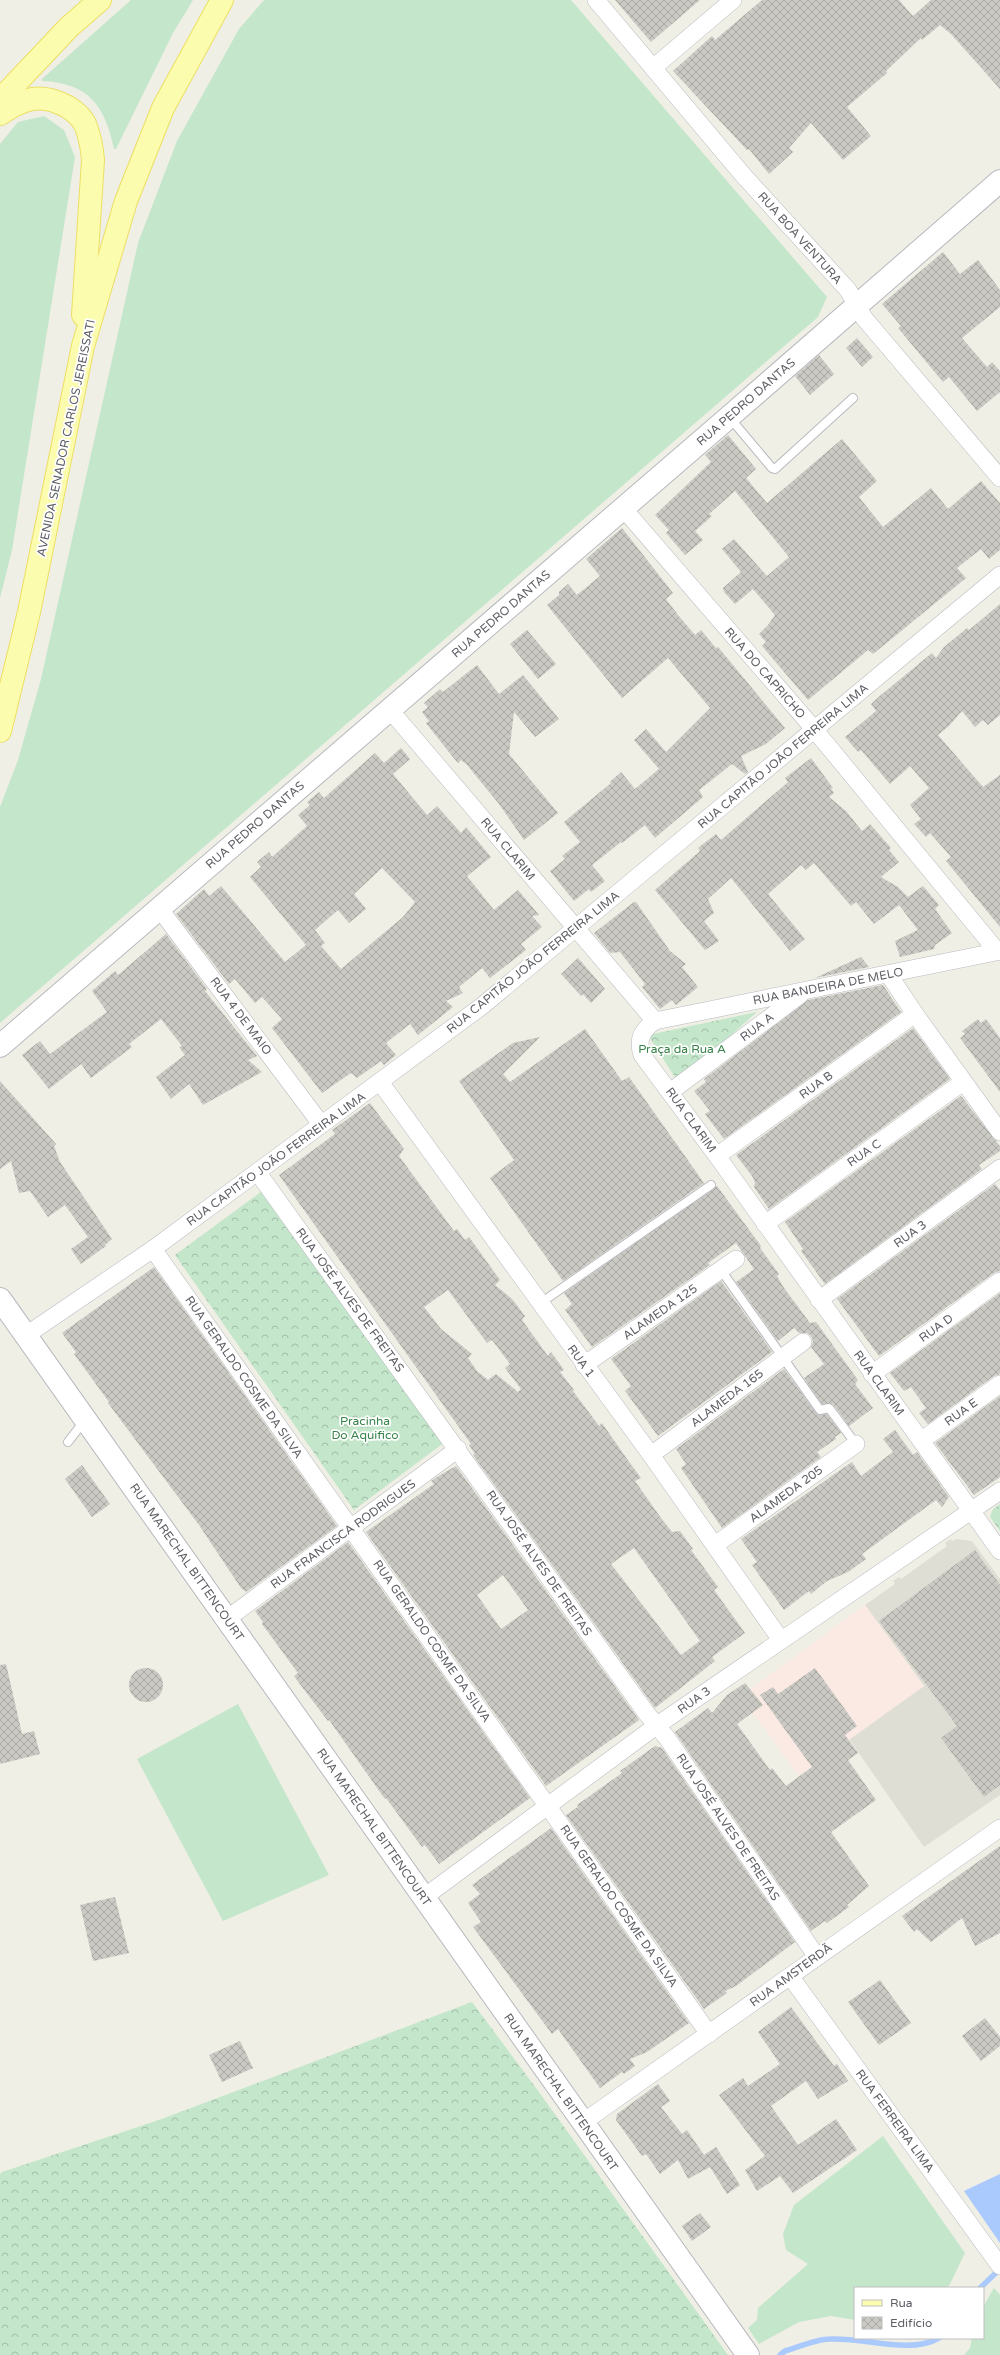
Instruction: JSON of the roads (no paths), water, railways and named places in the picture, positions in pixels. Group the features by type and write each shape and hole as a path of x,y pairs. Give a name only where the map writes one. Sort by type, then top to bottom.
{"main road":[{"path":"0,100 69,27 100,0"},
{"name":"AVENIDA SENADOR CARLOS JEREISSATI","path":"0,731 29,612 83,346 126,201 160,115 210,18 222,0"},
{"path":"0,114 17,103 36,98 54,100 72,110 85,123 91,140 93,160 89,211 83,346"},
{"name":"RUA PEDRO DANTAS","path":"0,1046 1000,181"},
{"name":"RUA MARECHAL BITTENCOURT","path":"0,1299 228,1618 423,1898 743,2348"}],"street":[{"name":"RUA BOA VENTURA","path":"596,0 743,175 848,290 864,318 1000,478"},
{"path":"653,68 733,0"},
{"name":"RUA DO CAPRICHO","path":"623,508 814,729 998,951"},
{"name":"RUA CAPITÃO JOÃO FERREIRA LIMA","path":"25,1336 153,1249 258,1173 321,1124 482,1006 1000,575"},
{"name":"RUA CLARIM","path":"390,710 655,1021 645,1028 639,1046 642,1055 717,1156 872,1374 922,1440 1000,1551"},
{"name":"RUA 4 DE MAIO","path":"159,908 321,1124"},
{"name":"RUA BANDEIRA DE MELO","path":"655,1021 998,951"},
{"path":"889,974 915,1014 1000,1132"},
{"name":"RUA A","path":"670,1092 804,991"},
{"name":"RUA B","path":"717,1156 915,1014"},
{"name":"RUA 1","path":"380,1082 539,1304 651,1454 781,1640"},
{"name":"RUA C","path":"765,1224 963,1082"},
{"name":"RUA 3","path":"819,1300 1000,1168"},
{"name":"RUA JOSÉ ALVES DE FREITAS","path":"258,1173 656,1726 667,1738 816,1957"},
{"name":"RUA GERALDO COSME DA SILVA","path":"153,1249 351,1526 709,2034"},
{"name":"ALAMEDA 125","path":"584,1365 736,1259"},
{"name":"RUA D","path":"872,1374 1000,1281"},
{"name":"ALAMEDA 165","path":"651,1454 803,1342"},
{"name":"RUA E","path":"922,1440 1000,1384"},
{"name":"ALAMEDA 205","path":"716,1545 856,1444"},
{"name":"RUA FRANCISCA RODRIGUES","path":"228,1618 351,1526 458,1449"},
{"name":"RUA 3","path":"423,1898 656,1726 1000,1491"},
{"name":"RUA AMSTERDÃ","path":"582,2123 816,1957 998,1832"},
{"name":"RUA FERREIRA LIMA","path":"790,1976 1000,2266"}],"lane":[{"path":"729,417 772,468 775,469 853,398"},
{"path":"539,1304 711,1185"},
{"path":"721,1270 820,1410 828,1408 856,1444"},
{"path":"68,1442 85,1419"}],"water":[{"path":"1000,2174 1000,2243 964,2191"}],"waterway":[{"path":"981,2287 1000,2269"},
{"path":"780,2355 785,2351 825,2339 858,2340 901,2345 927,2343 937,2339"}],"park label":[{"name":"Praça da Rua A","path":"682,1049"},
{"name":"Pracinha Do Aquifico","path":"365,1428"}]}
